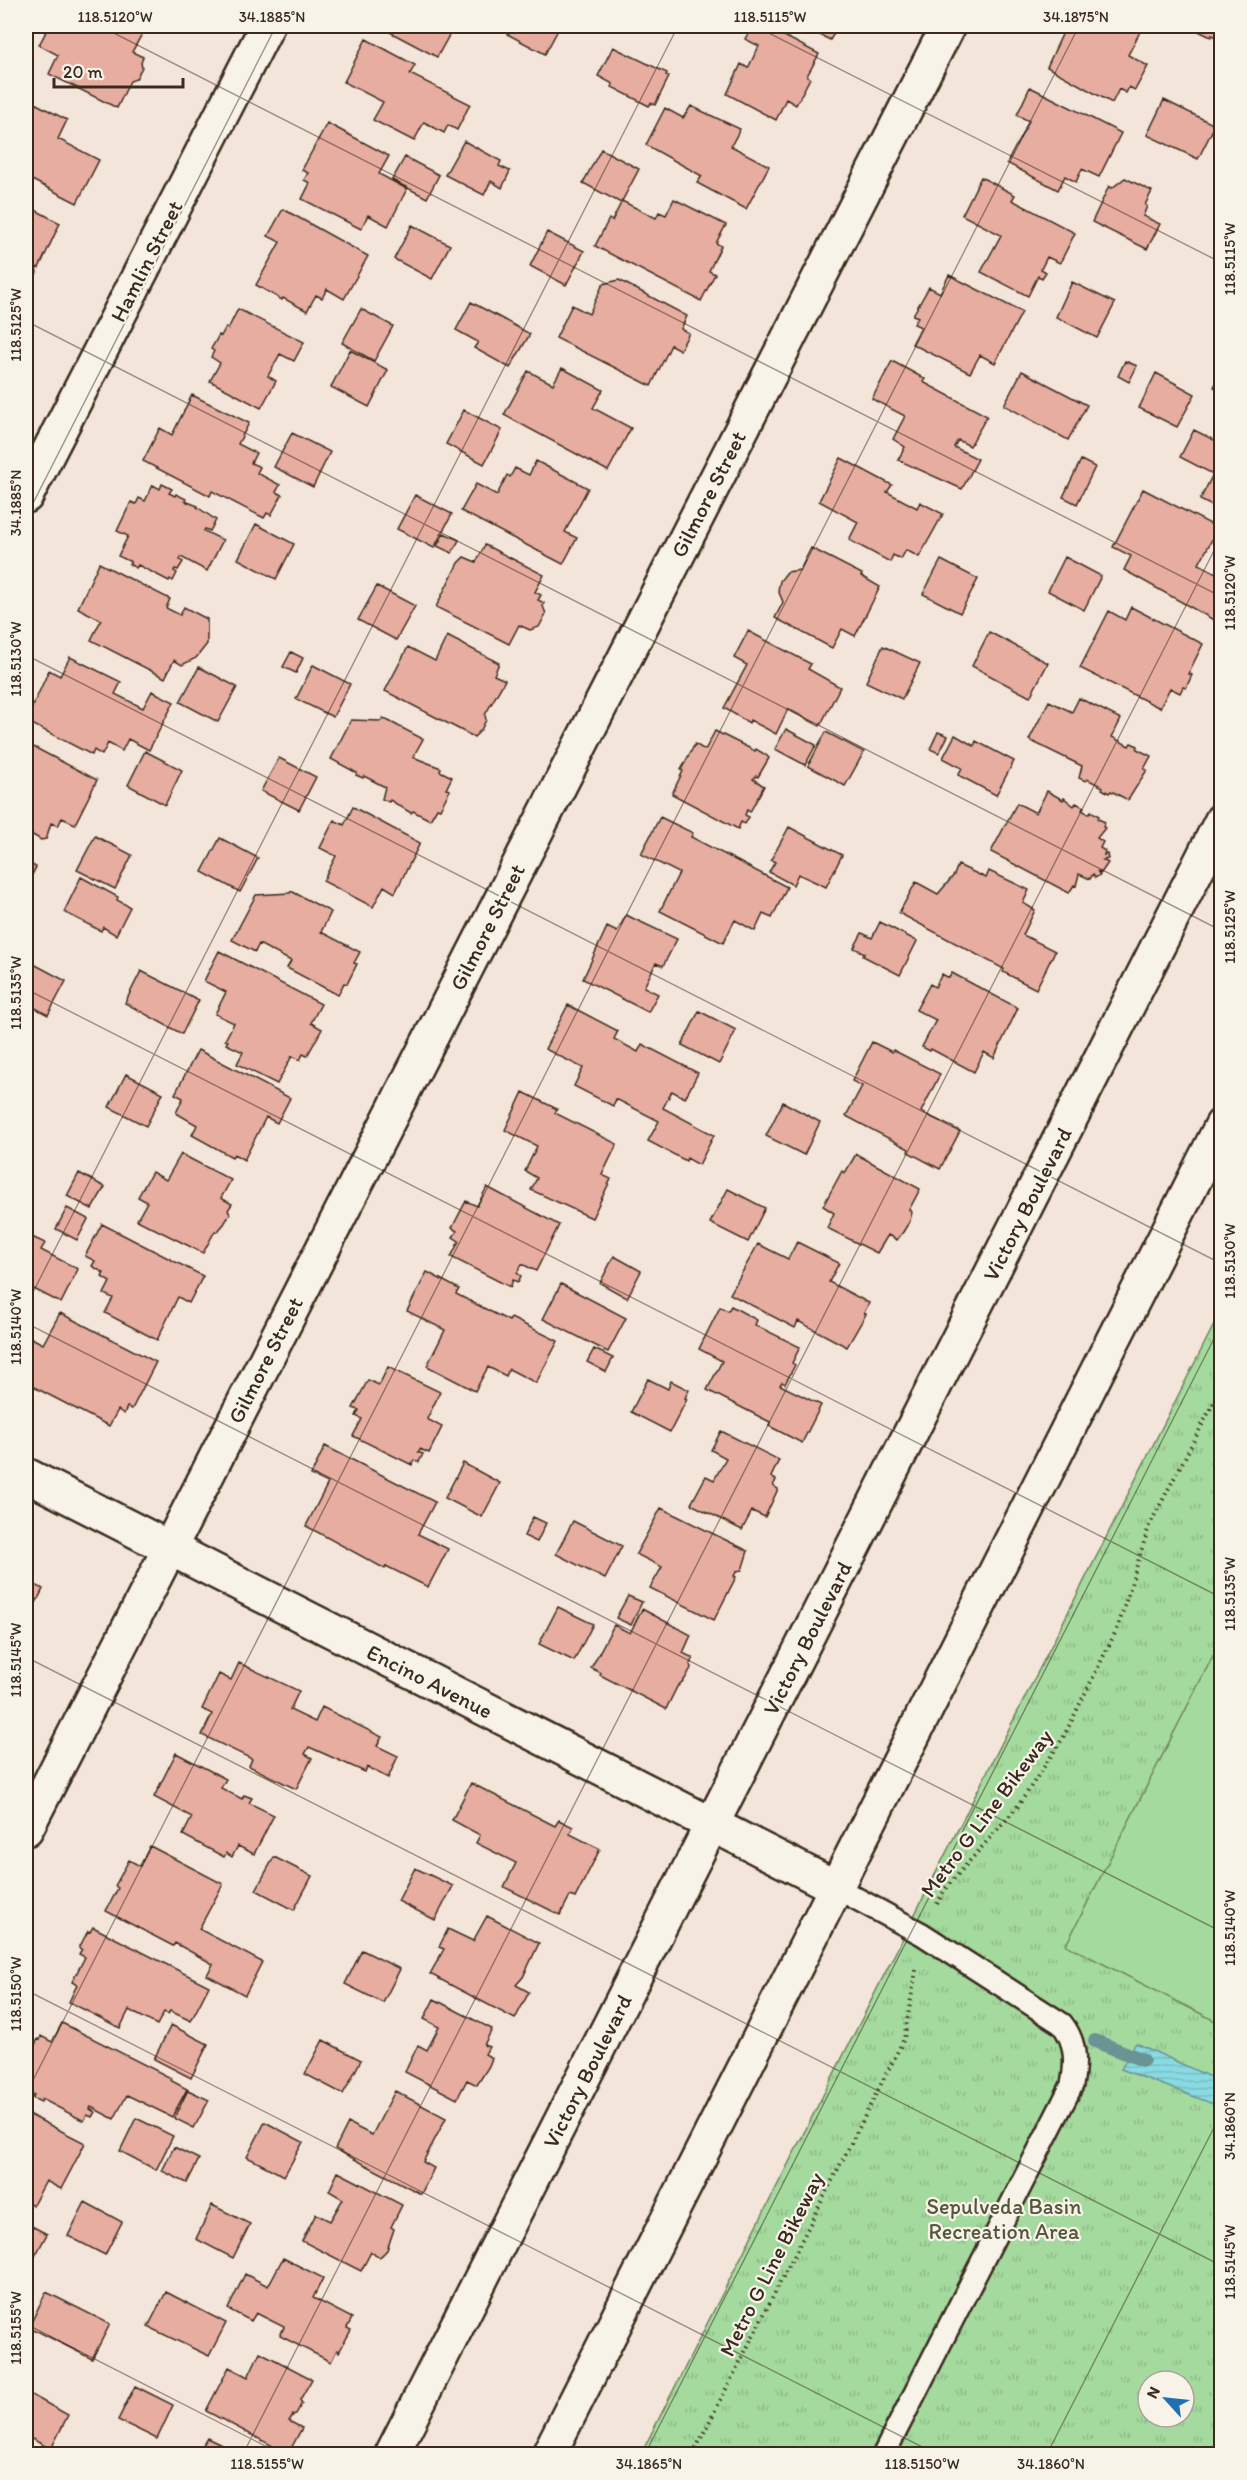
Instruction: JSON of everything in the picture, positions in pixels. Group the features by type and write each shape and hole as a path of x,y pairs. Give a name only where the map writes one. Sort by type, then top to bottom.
{"street":[{"name":"Hamlin Street","path":"26,496 267,26"},
{"name":"Gilmore Street","path":"26,1829 948,26"},
{"name":"Victory Boulevard","path":"392,2454 1221,820"},
{"path":"549,2454 1221,1125"},
{"name":"Encino Avenue","path":"26,1475 835,1887"}],"lane":[{"path":"835,1887 922,1934 1062,2024 1070,2034 1075,2066 1072,2085 884,2454"}],"path":[{"name":"Metro G Line Bikeway","path":"693,2454 904,2039 922,1934 945,1888 1018,1806 1063,1738 1118,1627 1149,1526 1221,1387"}],"green space":[{"name":"Sepulveda Basin Recreation Area","path":"1221,1311 1221,2454 641,2454"},
{"path":"1221,1640 1222,2024 1066,1945"}],"water":[{"path":"1136,2043 1221,2082 1221,2107 1121,2069"}],"building":[{"path":"49,26 125,26 142,34 132,52 143,57 142,67 136,79 130,81 117,108 49,74 58,55 39,45"},
{"path":"389,26 445,26 452,30 437,57 386,30"},
{"path":"511,26 560,26 545,54 507,34"},
{"path":"752,26 765,26 819,54 807,76 810,78 796,105 786,99 776,120 727,94 741,64 748,68 759,46 745,39"},
{"path":"802,26 838,26 830,40"},
{"path":"1066,26 1137,26 1142,28 1128,55 1148,66 1135,90 1129,87 1126,93 1119,89 1112,103 1047,67"},
{"path":"1188,26 1222,26 1222,39 1212,35 1211,37"},
{"path":"366,39 415,65 410,74 470,104 457,130 448,125 444,133 424,122 414,141 373,120 383,102 344,82"},
{"path":"613,47 667,73 669,77 655,105 651,103 649,106 612,87 613,84 598,76"},
{"path":"1030,87 1121,133 1099,177 1082,169 1076,182 1065,176 1058,190 1007,163 1029,121 1017,115"},
{"path":"29,100 67,120 58,139 99,160 77,203 26,177 26,107"},
{"path":"1164,100 1215,125 1198,159 1147,135"},
{"path":"691,106 740,129 731,146 769,166 746,209 697,183 702,176 646,145 665,108 683,118"},
{"path":"327,123 389,156 379,174 407,189 388,226 368,215 361,229 302,199 310,183 304,180 308,173 302,170"},
{"path":"464,141 501,161 499,166 510,171 502,188 491,181 484,195 445,175"},
{"path":"601,149 639,169 621,203 583,183"},
{"path":"405,157 439,175 427,198 392,180"},
{"path":"981,177 1015,195 1012,200 1075,233 1060,263 1047,257 1041,269 1046,272 1042,278 1038,276 1028,296 981,272 1001,235 962,215"},
{"path":"1125,178 1152,191 1145,205 1147,206 1143,216 1160,224 1147,249 1092,222 1109,186 1112,188"},
{"path":"674,199 726,225 716,243 721,246 709,271 715,274 701,301 595,246 609,219 612,221 622,201 656,218 659,212 666,215"},
{"path":"26,205 60,223 39,268 36,267 37,273 31,283 26,286"},
{"path":"283,209 368,256 344,299 327,289 322,298 316,295 307,311 256,285 280,242 268,236"},
{"path":"412,225 450,245 432,279 394,259"},
{"path":"547,232 584,251 566,285 530,266"},
{"path":"949,275 1022,312 995,363 980,355 970,373 912,344 921,327 914,324 918,317 913,315 929,287 940,293"},
{"path":"619,280 687,316 681,329 689,333 680,350 671,345 651,386 556,338 572,305 589,314 603,284"},
{"path":"1072,282 1115,303 1097,338 1056,317"},
{"path":"471,302 530,334 510,368 474,348 478,342 456,330"},
{"path":"238,309 304,342 294,361 280,354 268,376 276,381 261,408 210,381 220,363 211,357 214,351 211,349 219,335 221,336 226,327 228,329"},
{"path":"361,309 393,326 374,361 342,343"},
{"path":"1222,333 1222,351 1214,347"},
{"path":"350,350 388,370 369,407 331,387"},
{"path":"892,361 925,379 923,382 987,416 970,446 958,440 954,447 978,459 962,489 898,460 905,447 893,439 905,416 872,399"},
{"path":"1125,361 1137,366 1129,382 1118,376"},
{"path":"562,368 603,390 593,408 631,428 608,471 504,415 528,371 553,384"},
{"path":"1022,371 1087,405 1068,440 1004,405"},
{"path":"1222,371 1222,391 1214,387"},
{"path":"1156,373 1195,394 1177,427 1139,408"},
{"path":"192,395 249,423 238,444 256,453 251,463 260,467 257,473 280,485 276,492 282,495 271,515 267,513 264,518 212,491 210,496 143,461 160,428 172,435"},
{"path":"464,410 502,430 484,464 446,444"},
{"path":"1221,426 1222,511 1200,500 1213,474 1180,457 1194,430 1214,440"},
{"path":"292,433 330,452 313,487 274,467"},
{"path":"841,458 892,485 887,492 917,508 920,502 943,514 919,557 906,550 901,559 893,555 890,562 849,540 858,522 819,501"},
{"path":"1081,460 1095,467 1077,504 1063,497"},
{"path":"536,461 588,488 565,532 577,538 563,564 461,511 476,484 497,495 507,475 510,477 515,468 529,475"},
{"path":"162,484 172,489 169,493 186,499 185,501 198,506 216,520 210,531 205,529 204,531 223,540 207,571 181,557 180,560 183,562 178,570 175,569 177,573 173,581 170,579 169,581 138,565 136,568 129,564 131,562 118,556 128,536 117,531 131,502 136,504 139,498 145,501 153,485 160,489"},
{"path":"1143,489 1218,528 1199,564 1222,576 1222,617 1219,623 1124,570 1131,556 1113,547"},
{"path":"415,495 452,514 434,548 397,529"},
{"path":"256,524 294,544 276,579 238,559"},
{"path":"444,533 459,540 452,553 437,546"},
{"path":"485,545 544,575 535,592 541,595 538,600 544,603 546,614 539,627 530,630 519,625 509,644 436,607 458,563 464,557 476,562"},
{"path":"811,548 862,574 861,576 880,587 855,636 842,629 832,648 775,618 783,602 778,590 780,581 787,572 800,570"},
{"path":"1065,557 1101,576 1084,610 1048,591"},
{"path":"941,560 978,579 960,613 923,594"},
{"path":"99,563 170,599 166,608 180,615 184,607 207,619 207,644 196,658 182,665 174,660 165,678 91,640 101,620 78,608"},
{"path":"377,586 415,606 396,640 358,620"},
{"path":"1131,607 1203,644 1192,666 1189,674 1192,675 1186,688 1183,687 1180,693 1170,688 1160,708 1080,668 1109,611 1125,620"},
{"path":"748,631 811,664 808,669 840,687 820,726 788,709 776,734 750,720 749,723 724,708 747,665 734,658"},
{"path":"989,632 1048,663 1030,697 972,666"},
{"path":"447,636 499,663 494,675 505,680 485,715 486,720 481,730 474,737 385,691 408,647 435,661"},
{"path":"883,646 920,663 902,699 866,682"},
{"path":"291,652 303,658 296,673 283,667"},
{"path":"70,657 121,682 115,694 143,708 152,691 174,702 149,750 128,739 122,751 108,743 102,755 94,750 92,755 26,721 49,670 60,676"},
{"path":"313,665 350,684 333,717 296,699"},
{"path":"199,667 237,687 218,722 180,702"},
{"path":"1079,698 1121,719 1112,737 1129,746 1131,743 1138,746 1137,749 1151,756 1144,769 1147,770 1128,800 1111,791 1109,793 1102,789 1103,787 1087,779 1086,781 1079,778 1082,766 1029,740 1049,701 1072,712"},
{"path":"383,718 423,739 413,757 441,768 440,771 452,777 446,789 450,790 440,809 437,808 430,820 413,811 411,813 390,800 389,802 382,799 385,787 364,776 363,778 356,775 357,773 331,759 351,720 381,721"},
{"path":"786,729 816,745 805,765 775,749"},
{"path":"715,731 755,751 756,749 769,758 758,777 753,779 764,786 750,812 747,810 745,815 749,817 745,824 741,822 738,829 672,794 683,771 681,770 695,744 705,750"},
{"path":"826,732 864,752 845,786 808,766"},
{"path":"938,732 948,736 939,753 930,749"},
{"path":"955,735 974,746 976,741 1014,761 996,795 958,775 962,768 943,758"},
{"path":"26,743 97,780 75,824 62,818 58,826 51,823 46,839 41,840 26,831"},
{"path":"145,751 182,770 165,805 128,785"},
{"path":"279,758 316,777 299,810 261,791"},
{"path":"1047,791 1063,800 1064,798 1074,806 1076,803 1084,807 1082,810 1089,814 1091,811 1099,816 1098,819 1105,822 1103,827 1105,828 1097,838 1103,842 1100,848 1105,851 1104,855 1107,854 1108,859 1103,860 1108,863 1101,873 1097,871 1100,875 1095,878 1093,874 1090,879 1079,874 1076,886 1074,885 1069,893 991,852 1017,803 1036,813"},
{"path":"353,807 420,843 395,893 384,886 373,907 323,881 336,856 320,848 334,820 344,825"},
{"path":"660,817 693,833 691,837 787,887 772,918 763,914 755,931 735,920 723,943 660,911 679,873 641,854"},
{"path":"789,827 842,855 826,887 798,874 793,885 769,872 775,862 771,860"},
{"path":"95,836 132,855 115,889 77,870"},
{"path":"220,838 258,858 240,892 202,872"},
{"path":"26,862 36,867 26,887"},
{"path":"958,865 986,878 989,871 1029,890 1023,903 1035,910 1023,935 1055,951 1036,989 1003,972 1004,969 899,913 916,882 938,894 954,875"},
{"path":"81,877 118,897 117,900 130,907 116,935 103,927 101,931 64,912"},
{"path":"291,891 331,912 321,932 360,952 347,984 344,983 338,995 287,968 291,961 259,944 255,952 232,940 256,895 290,893"},
{"path":"626,915 677,939 663,966 656,963 644,987 658,994 648,1012 583,979 607,927 617,932"},
{"path":"880,922 917,941 900,975 863,956 865,953 854,948 862,933 872,938"},
{"path":"219,951 321,1004 311,1023 322,1029 307,1056 303,1054 300,1060 292,1056 277,1084 237,1064 243,1052 226,1044 228,1041 225,1040 234,1023 215,1014 226,992 204,981"},
{"path":"28,961 66,981 48,1015 26,1003"},
{"path":"141,971 199,1000 182,1034 125,1003"},
{"path":"952,973 1018,1008 994,1058 984,1052 974,1072 931,1049 930,1051 922,1047 936,1020 916,1010 930,984 935,987 942,974 949,978"},
{"path":"568,1005 618,1031 614,1039 638,1052 642,1044 698,1073 685,1098 672,1091 663,1108 714,1135 699,1165 687,1158 686,1161 648,1141 659,1121 616,1099 613,1106 574,1086 583,1068 545,1049"},
{"path":"699,1011 736,1030 719,1064 682,1045"},
{"path":"872,1042 940,1074 921,1112 960,1131 940,1169 908,1152 909,1149 846,1116 862,1086 852,1081"},
{"path":"198,1050 290,1098 277,1123 266,1117 244,1160 234,1154 232,1157 192,1135 197,1125 176,1113 183,1098 175,1094"},
{"path":"126,1074 163,1093 146,1126 109,1107"},
{"path":"523,1092 557,1109 555,1113 617,1144 602,1175 611,1179 592,1218 531,1190 537,1178 525,1171 537,1146 505,1130"},
{"path":"783,1102 820,1122 804,1155 766,1136"},
{"path":"181,1154 231,1180 221,1198 232,1204 228,1210 230,1214 217,1232 215,1231 203,1253 137,1220 147,1202 138,1197 152,1172 166,1180"},
{"path":"856,1154 920,1189 909,1210 912,1212 910,1221 903,1232 897,1240 888,1235 877,1253 827,1228 834,1213 823,1206 842,1171 845,1173"},
{"path":"79,1173 105,1187 92,1209 67,1196"},
{"path":"487,1187 559,1225 536,1271 522,1264 517,1273 521,1276 518,1282 513,1280 510,1287 451,1257 459,1241 453,1237 457,1231 452,1228 466,1201 477,1206"},
{"path":"728,1189 765,1208 748,1242 710,1223"},
{"path":"67,1208 88,1219 77,1240 56,1229"},
{"path":"102,1224 203,1276 189,1303 178,1297 157,1340 105,1313 113,1298 104,1294 110,1282 102,1277 104,1273 92,1266 95,1261 85,1256"},
{"path":"32,1237 45,1243 41,1250 78,1269 61,1303 26,1285 26,1245 28,1246"},
{"path":"797,1242 839,1263 829,1282 869,1303 864,1313 866,1314 847,1347 798,1321 795,1328 730,1294 758,1244 788,1259"},
{"path":"614,1256 641,1271 627,1298 600,1283"},
{"path":"427,1272 459,1289 456,1294 509,1321 511,1318 558,1341 536,1383 509,1369 506,1376 488,1367 475,1391 427,1366 445,1330 407,1311"},
{"path":"561,1284 626,1318 608,1352 543,1319"},
{"path":"731,1306 757,1320 755,1325 800,1347 792,1363 795,1365 785,1384 782,1382 780,1385 821,1405 802,1443 769,1426 770,1422 707,1390 722,1361 699,1349 720,1307 728,1311"},
{"path":"60,1313 156,1362 132,1409 127,1407 124,1414 118,1410 109,1426 26,1383 26,1335 43,1344"},
{"path":"594,1349 613,1358 606,1372 587,1362"},
{"path":"388,1367 440,1392 427,1419 442,1427 429,1453 420,1449 418,1452 423,1454 419,1462 414,1460 412,1465 353,1436 362,1419 356,1416 359,1410 353,1408 368,1380 379,1385"},
{"path":"648,1379 668,1389 671,1381 689,1390 685,1398 687,1399 670,1432 631,1412"},
{"path":"721,1431 779,1460 771,1477 776,1480 773,1486 778,1489 765,1517 752,1511 742,1530 691,1504 706,1476 714,1480 726,1458 711,1450"},
{"path":"325,1446 435,1502 418,1534 448,1549 428,1587 386,1566 385,1569 306,1526 328,1483 311,1475"},
{"path":"463,1463 500,1483 482,1517 445,1498"},
{"path":"661,1508 748,1551 742,1570 737,1571 734,1576 736,1577 714,1620 650,1588 662,1567 636,1554"},
{"path":"533,1517 546,1523 537,1542 524,1536"},
{"path":"573,1521 622,1546 605,1579 556,1554"},
{"path":"26,1580 43,1589 26,1623"},
{"path":"628,1596 642,1602 631,1625 616,1618"},
{"path":"558,1607 593,1624 574,1661 539,1644"},
{"path":"642,1609 691,1635 683,1653 693,1658 691,1668 677,1687 666,1709 600,1675 601,1673 591,1668 614,1625 630,1633"},
{"path":"239,1663 299,1691 290,1710 315,1722 322,1707 382,1737 377,1746 398,1756 388,1778 367,1767 365,1772 309,1747 305,1754 312,1758 296,1789 249,1766 252,1759 202,1735 212,1714 202,1709 219,1674 231,1680"},
{"path":"176,1753 226,1779 221,1788 242,1799 244,1795 252,1798 249,1803 274,1815 254,1854 238,1846 232,1857 226,1853 224,1857 183,1835 192,1817 154,1797"},
{"path":"471,1783 555,1826 559,1820 573,1827 570,1834 600,1849 575,1898 570,1896 560,1915 504,1887 516,1863 476,1843 480,1835 452,1820"},
{"path":"150,1846 223,1884 199,1929 262,1962 245,1995 207,1975 213,1964 175,1943 173,1946 106,1911 118,1888 115,1886 129,1860 140,1866"},
{"path":"274,1857 312,1876 294,1910 256,1890"},
{"path":"415,1868 453,1886 435,1920 398,1901"},
{"path":"487,1916 539,1943 523,1977 516,1985 529,1992 515,2019 430,1974 444,1949 439,1947 448,1929 473,1941"},
{"path":"93,1927 209,1986 191,2021 170,2011 168,2014 164,2012 157,2025 129,2010 120,2028 69,2002 77,1985 72,1982 85,1957 79,1954 82,1949 79,1948 88,1931 90,1932"},
{"path":"362,1950 400,1969 383,2003 345,1984"},
{"path":"434,1999 492,2029 484,2045 489,2047 485,2054 492,2058 489,2066 477,2085 467,2080 457,2099 405,2072 418,2045 427,2050 439,2027 424,2019"},
{"path":"62,2023 171,2078 170,2080 187,2089 172,2117 127,2095 114,2119 91,2107 90,2109 95,2112 92,2117 87,2115 84,2121 42,2099 41,2102 32,2098 34,2095 26,2090 28,2058 41,2036 52,2042"},
{"path":"171,2025 208,2044 191,2078 154,2059"},
{"path":"323,2040 361,2060 343,2094 305,2074"},
{"path":"188,2090 209,2100 194,2128 174,2118"},
{"path":"395,2091 446,2118 423,2162 434,2168 421,2194 335,2149 348,2123 372,2135"},
{"path":"26,2113 85,2143 61,2189 46,2181 33,2205 26,2201"},
{"path":"136,2118 173,2136 156,2170 120,2151"},
{"path":"265,2122 303,2142 284,2176 247,2157"},
{"path":"174,2147 199,2159 187,2183 162,2171"},
{"path":"338,2172 402,2205 391,2227 394,2229 387,2250 380,2257 371,2252 361,2271 302,2241 316,2214 330,2221 343,2199 329,2191"},
{"path":"85,2202 122,2222 105,2255 68,2236"},
{"path":"212,2205 250,2224 233,2258 196,2239"},
{"path":"26,2223 47,2234 26,2273"},
{"path":"283,2258 323,2278 313,2298 352,2318 347,2328 351,2330 331,2362 280,2336 284,2327 256,2313 251,2321 228,2309 245,2274 268,2286"},
{"path":"46,2292 110,2324 92,2359 29,2327"},
{"path":"166,2292 226,2323 209,2356 148,2327"},
{"path":"260,2352 312,2379 300,2400 302,2403 296,2414 289,2421 302,2428 288,2454 206,2411 229,2367 248,2377"},
{"path":"135,2386 173,2405 157,2439 118,2420"},
{"path":"26,2392 68,2415 51,2449 26,2436"},
{"path":"207,2438 240,2454 198,2454"}],"waterway":[{"path":"1095,2041 1143,2060"}]}
